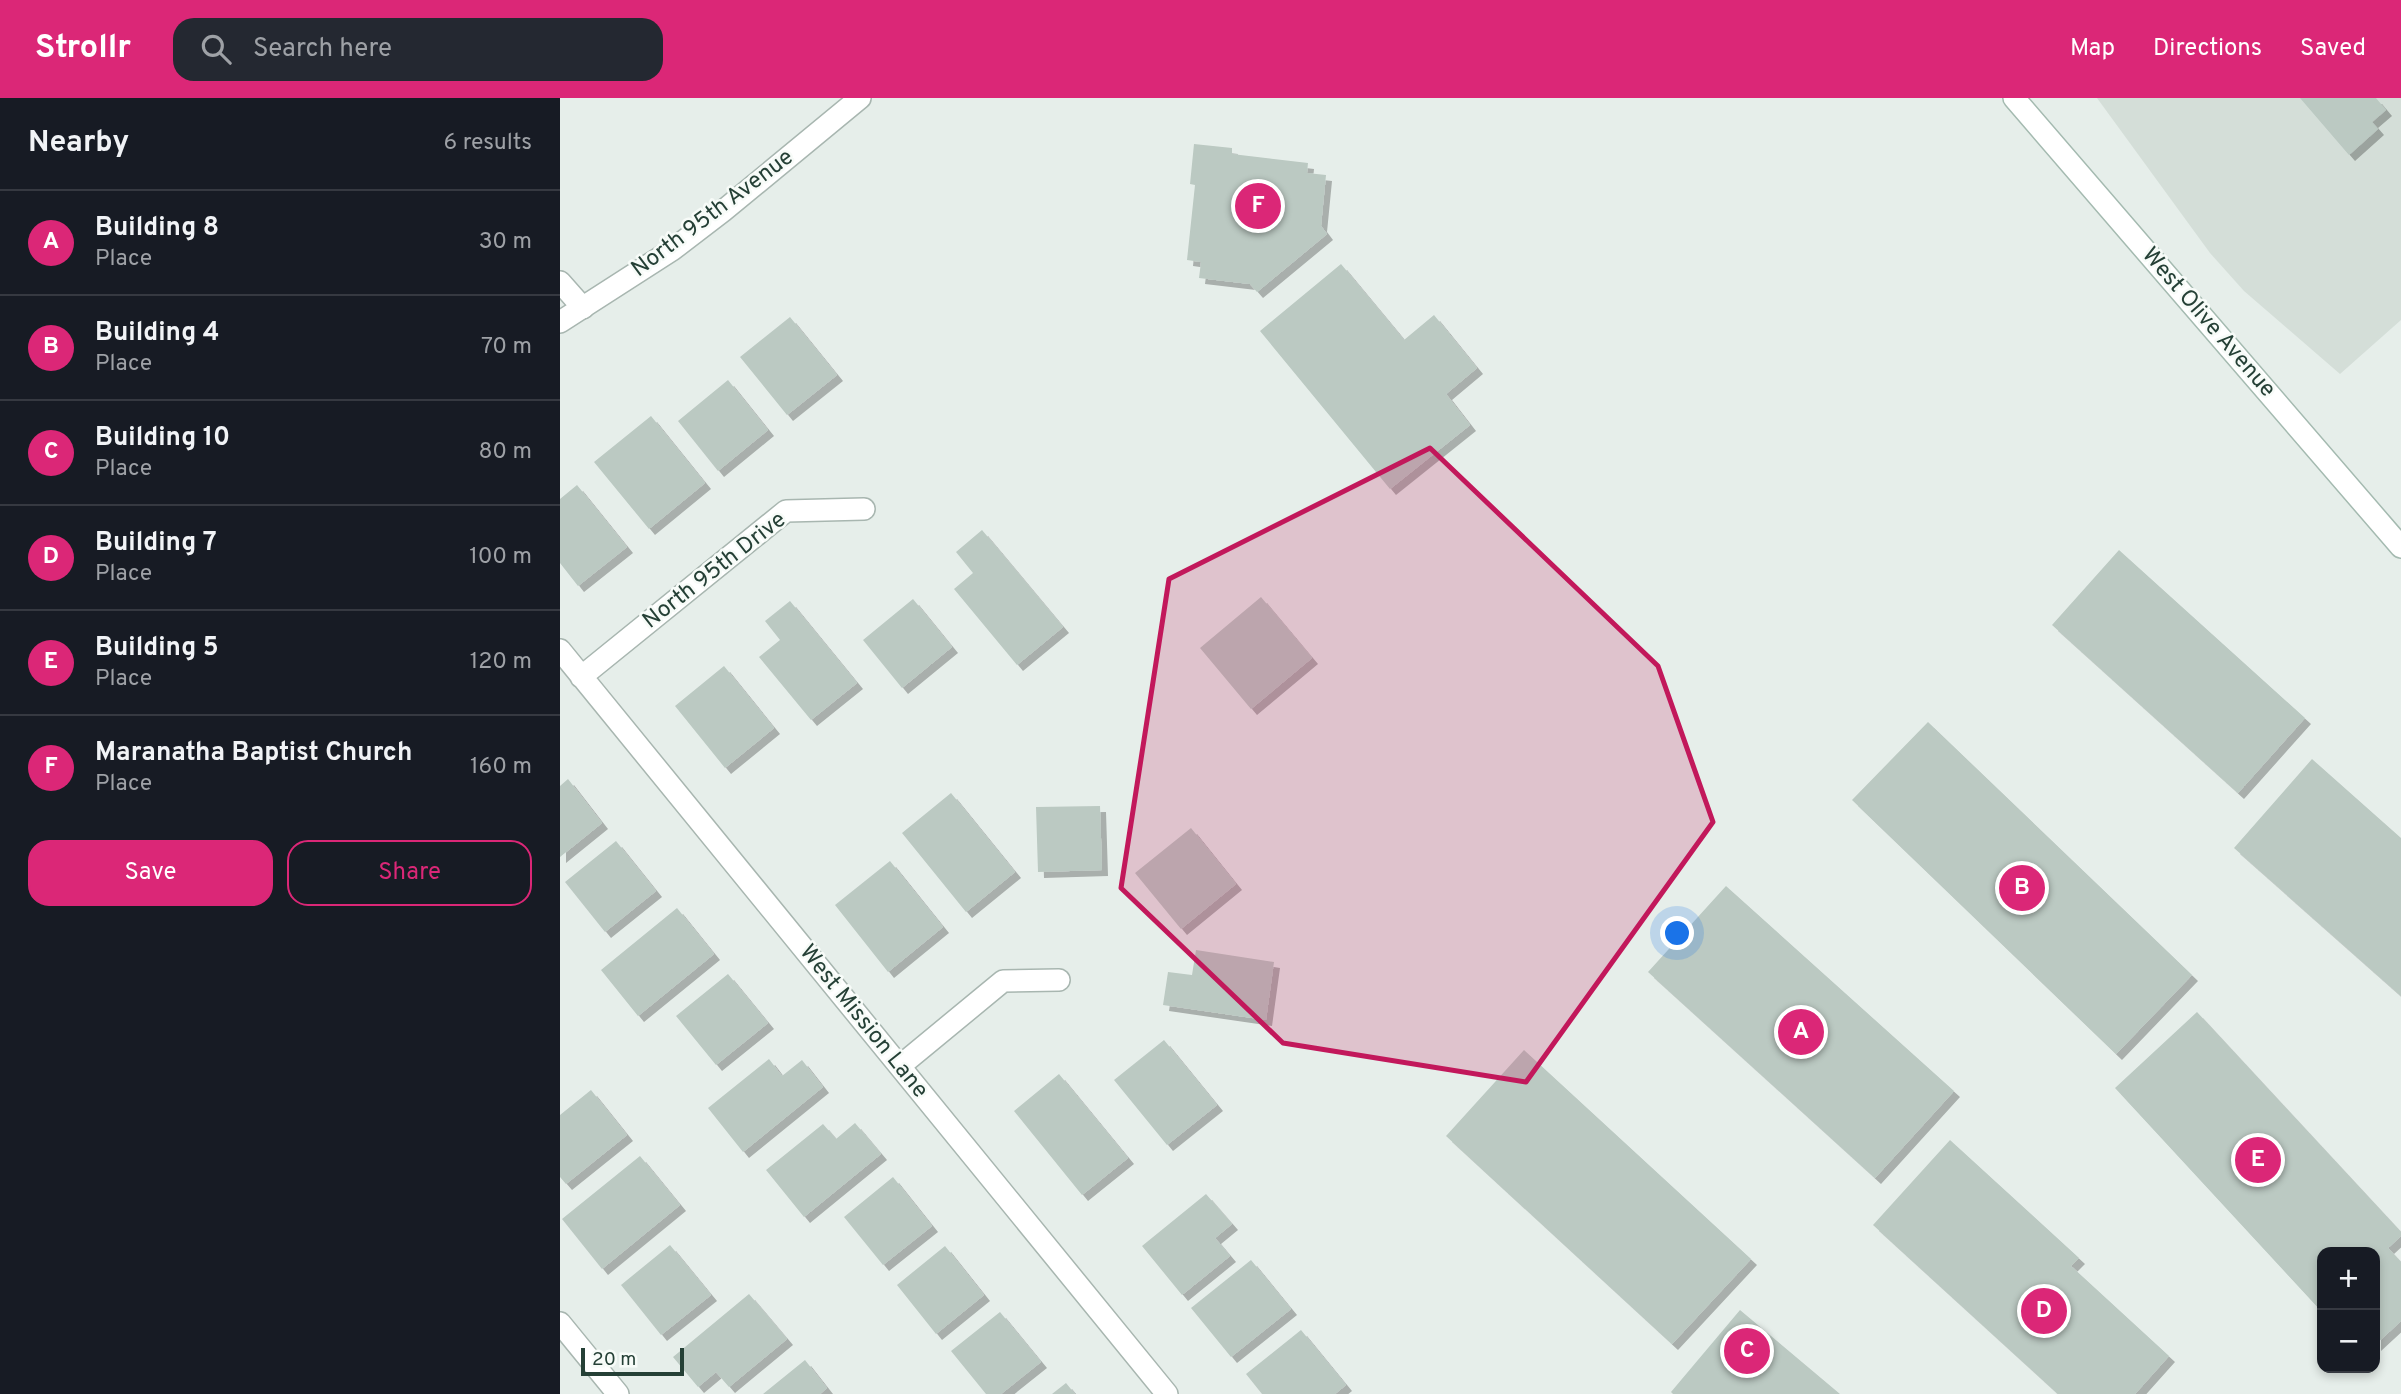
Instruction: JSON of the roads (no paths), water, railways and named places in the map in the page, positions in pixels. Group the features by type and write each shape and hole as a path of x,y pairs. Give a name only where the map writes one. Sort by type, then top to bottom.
{"street":[{"name":"North 95th Avenue","path":"560,322 672,250 860,98"},
{"name":"West Olive Avenue","path":"2014,98 2401,547"},
{"path":"560,282 583,308"},
{"name":"North 95th Drive","path":"581,677 786,511 864,509"},
{"name":"West Mission Lane","path":"560,650 1167,1394"},
{"path":"900,1066 1003,981 1059,980"},
{"path":"560,1323 618,1394"}],"place":[{"name":"Maranatha Baptist Church","path":"1258,206"},
{"name":"Building 4","path":"2022,888"},
{"name":"Building 8","path":"1801,1032"},
{"name":"Building 5","path":"2258,1160"},
{"name":"Building 7","path":"2044,1311"},
{"name":"Building 10","path":"1747,1351"}]}
